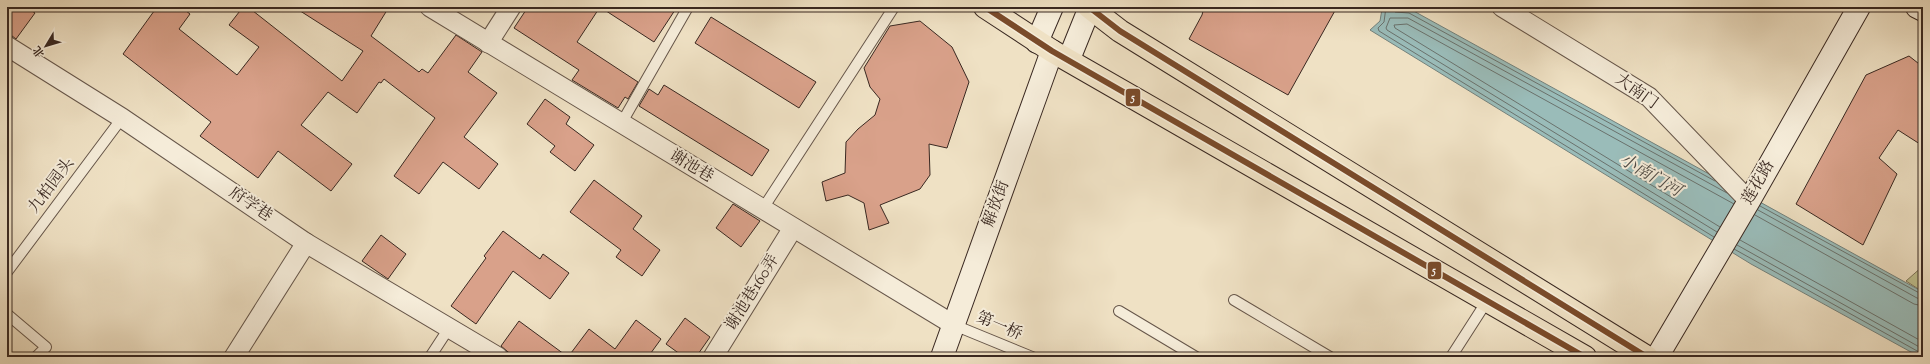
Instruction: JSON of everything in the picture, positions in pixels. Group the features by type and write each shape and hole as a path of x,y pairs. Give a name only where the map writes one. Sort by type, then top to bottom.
{"highway":[{"path":"985,7 1053,50 1585,357"},
{"path":"1089,7 1127,35 1647,357"}],"street":[{"name":"谢池巷","path":"430,7 762,210 954,325"},
{"path":"488,43 510,7"},
{"path":"1052,7 1053,50"},
{"path":"1053,50 1089,7"},
{"name":"大南门","path":"1502,7 1649,97 1749,202"},
{"name":"莲花路","path":"1657,357 1749,202 1859,7"},
{"path":"1917,7 1923,10"},
{"name":"府学巷","path":"7,46 122,118 306,243 498,357"},
{"name":"解放街","path":"942,357 1053,50"},
{"name":"谢池巷160弄","path":"713,357 793,228"},
{"path":"234,357 306,243"}],"lane":[{"path":"621,124 688,7"},
{"path":"762,210 894,7"},
{"name":"九柏园头","path":"7,272 122,118"},
{"path":"1234,300 1330,357"},
{"path":"1451,357 1487,301"},
{"path":"1119,311 1196,357"},
{"path":"7,314 46,347 36,357"},
{"name":"第一桥","path":"954,325 1032,357"},
{"path":"430,357 449,328"}],"green space":[{"path":"1923,266 1923,292 1906,281"}],"water":[{"name":"小南门河","path":"1382,9 1410,9 1923,292 1923,357 1920,357 1751,264 1370,30 1380,21"}],"building":[{"path":"7,7 26,7 35,13 16,39 7,32"},
{"path":"157,7 181,7 190,14 179,29 237,75 259,47 229,25 243,7 248,7 342,81 363,51 294,7 389,7 371,36 419,72 422,69 428,73 456,35 482,52 468,72 497,93 464,137 498,164 479,189 443,162 419,194 394,176 435,118 384,79 381,83 379,82 357,113 328,92 301,125 352,164 331,191 278,151 258,178 200,136 211,122 123,54"},
{"path":"528,7 600,7 577,42 638,82 628,99 625,97 618,108 572,80 579,70 514,28"},
{"path":"600,7 677,7 654,42"},
{"path":"1204,7 1337,7 1288,95 1189,39 1202,15"},
{"path":"711,17 816,82 799,108 695,43"},
{"path":"920,21 952,47 969,82 947,148 929,144 930,175 920,189 880,205 889,223 869,230 864,203 848,195 826,201 822,182 845,173 846,142 858,129 875,115 880,99 870,87 864,68 890,26"},
{"path":"1909,56 1923,67 1923,146 1898,130 1879,158 1897,174 1863,245 1796,204 1866,75"},
{"path":"664,85 769,150 752,176 639,106 649,89 658,95"},
{"path":"545,99 570,117 566,124 594,145 575,171 550,152 555,146 527,124"},
{"path":"594,180 642,216 633,229 660,250 642,276 616,257 621,250 570,212"},
{"path":"733,204 760,221 741,247 716,228"},
{"path":"503,231 540,259 543,254 569,273 550,299 513,271 476,324 451,306 486,258 484,256"},
{"path":"381,235 406,254 388,279 362,261"},
{"path":"685,318 710,337 696,357 684,357 666,344"},
{"path":"636,320 661,339 648,357 568,357 589,329 615,349"},
{"path":"519,321 568,357 514,357 501,346"}],"transit line":[{"name":"5","path":"985,7 1052,51 1585,357"},
{"name":"5","path":"1089,7 1120,31 1647,357"}]}
